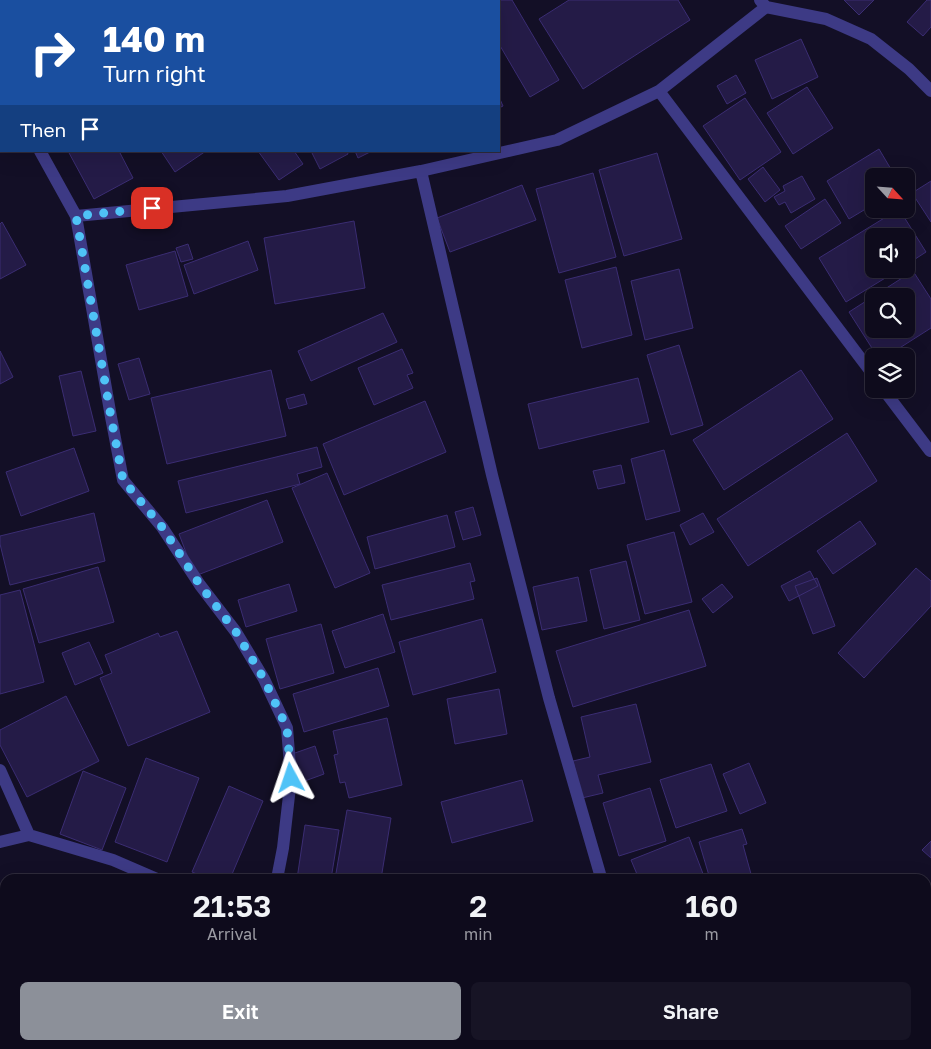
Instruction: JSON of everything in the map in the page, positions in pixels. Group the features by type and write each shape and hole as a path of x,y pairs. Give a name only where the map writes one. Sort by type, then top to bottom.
{"street":[{"path":"76,216 287,196 421,171 556,140 659,91 763,4 826,19 871,38 909,69 931,91"},
{"path":"659,91 865,364"},
{"path":"41,152 76,216 123,480 162,527 200,585 236,632 264,679 287,728 291,778 278,874"},
{"path":"421,171 492,475 547,689 600,874"},
{"path":"890,398 930,451"},
{"path":"0,770 29,835"},
{"path":"0,842 29,835 113,860 146,874"}],"building":[{"path":"500,0 512,0 559,80 530,97 500,46"},
{"path":"569,0 678,0 690,20 583,89 539,19"},
{"path":"844,0 874,0 859,15"},
{"path":"927,0 931,0 931,27 923,36 907,22"},
{"path":"801,39 818,77 772,99 755,60"},
{"path":"736,75 746,93 727,104 717,86"},
{"path":"807,87 833,128 793,154 767,113"},
{"path":"745,98 781,152 740,180 703,126"},
{"path":"879,149 890,168 865,168 865,209 849,219 827,181"},
{"path":"69,152 120,152 133,178 94,199"},
{"path":"162,152 205,152 175,172"},
{"path":"259,152 295,152 303,164 279,180"},
{"path":"312,152 347,152 348,154 320,169"},
{"path":"355,152 370,152 358,158"},
{"path":"657,153 682,239 624,256 599,170"},
{"path":"763,167 780,190 765,202 748,179"},
{"path":"593,173 616,257 559,273 536,189"},
{"path":"802,176 815,199 791,213 785,202 779,205 774,197 785,191 783,186"},
{"path":"931,181 931,222 915,198 915,191"},
{"path":"522,185 536,220 450,252 437,218"},
{"path":"825,199 841,223 801,249 785,226"},
{"path":"884,218 905,218 911,228 868,228"},
{"path":"354,221 365,288 275,304 264,238"},
{"path":"2,222 26,265 0,279 0,224"},
{"path":"865,230 865,278 885,278 869,288 865,288 865,290 846,302 819,258"},
{"path":"915,234 926,252 915,259"},
{"path":"248,241 258,270 194,294 184,265"},
{"path":"188,244 193,259 181,262 176,248"},
{"path":"175,251 188,296 139,310 126,265"},
{"path":"616,267 632,335 582,348 565,280"},
{"path":"679,269 693,328 645,340 631,281"},
{"path":"915,274 931,299 931,328 900,348 872,348 866,338 915,338 915,288 886,288 902,278 915,278"},
{"path":"865,302 865,337 849,312"},
{"path":"383,313 397,342 311,381 298,351"},
{"path":"679,345 703,425 671,435 647,355"},
{"path":"402,349 413,373 407,375 413,388 374,405 358,368"},
{"path":"0,351 13,377 0,384"},
{"path":"139,358 150,394 129,400 118,364"},
{"path":"271,370 286,436 167,464 151,398"},
{"path":"801,370 833,419 724,490 693,440"},
{"path":"81,371 96,431 73,436 59,376"},
{"path":"638,378 649,422 539,449 528,404"},
{"path":"304,394 307,404 289,409 286,399"},
{"path":"425,401 446,452 344,495 323,444"},
{"path":"847,433 877,481 748,566 717,519"},
{"path":"317,447 322,467 297,474 300,484 186,513 178,481"},
{"path":"74,448 89,491 21,516 6,472"},
{"path":"664,450 680,511 646,520 631,459"},
{"path":"621,465 625,483 598,489 593,471"},
{"path":"327,473 370,573 335,588 292,488"},
{"path":"267,500 283,542 195,576 179,534"},
{"path":"473,507 481,535 463,540 455,512"},
{"path":"94,513 105,561 10,585 0,544 0,536"},
{"path":"703,513 714,532 690,545 680,525"},
{"path":"447,515 455,547 375,569 367,537"},
{"path":"860,521 876,544 833,574 817,551"},
{"path":"674,532 692,602 645,614 627,545"},
{"path":"626,561 640,620 604,629 590,570"},
{"path":"470,563 475,581 470,582 474,599 391,620 382,585"},
{"path":"98,567 114,622 39,643 23,589"},
{"path":"916,568 931,581 931,606 864,678 838,653"},
{"path":"810,571 818,586 789,601 781,586"},
{"path":"578,577 587,621 542,630 533,587"},
{"path":"817,578 835,626 813,634 795,586"},
{"path":"289,584 297,611 246,627 238,600"},
{"path":"722,584 733,597 713,613 702,599"},
{"path":"20,590 44,682 0,694 0,595"},
{"path":"689,610 706,666 573,707 556,651"},
{"path":"383,614 395,652 345,668 332,631"},
{"path":"482,619 496,672 413,695 399,642"},
{"path":"321,624 334,673 280,689 266,639"},
{"path":"177,631 210,712 128,746 100,678 112,673 105,655 158,633 160,637"},
{"path":"89,642 103,673 75,685 62,653"},
{"path":"378,668 389,706 304,732 293,694"},
{"path":"499,689 507,734 455,744 447,699"},
{"path":"66,696 99,761 27,797 0,745 0,730"},
{"path":"636,704 651,762 598,775 603,793 582,798 573,761 590,757 581,717"},
{"path":"387,718 402,785 349,798 345,782 340,783 334,755 338,754 333,731"},
{"path":"315,746 324,774 302,782 292,754"},
{"path":"146,758 199,778 167,862 115,842"},
{"path":"749,763 766,803 740,814 723,774"},
{"path":"711,764 727,811 676,828 660,780"},
{"path":"83,771 126,788 102,850 60,834"},
{"path":"522,780 533,821 452,843 441,802"},
{"path":"229,786 263,801 232,874 197,874 192,872"},
{"path":"650,788 666,841 619,856 603,803"},
{"path":"347,810 391,818 382,874 336,874"},
{"path":"305,825 339,830 332,874 298,874"},
{"path":"742,829 747,844 743,845 751,874 709,874 699,842"},
{"path":"689,837 703,874 637,874 631,860"},
{"path":"931,841 931,858 922,850"}],"route":[{"path":"152,208 76,216 123,480 162,527 200,585 236,632 264,679 287,728 291,778"}]}
